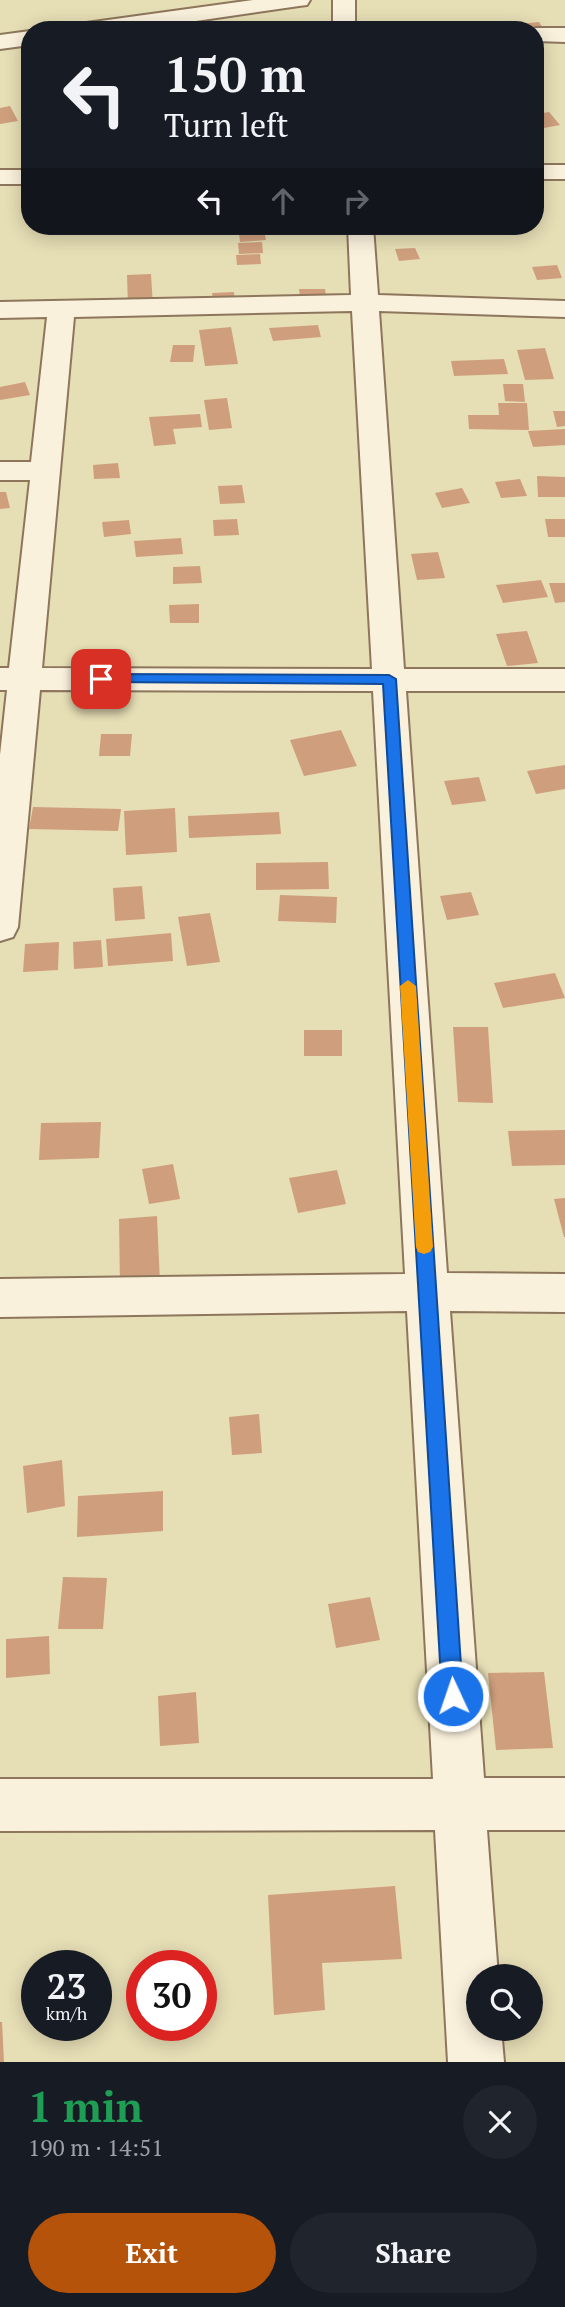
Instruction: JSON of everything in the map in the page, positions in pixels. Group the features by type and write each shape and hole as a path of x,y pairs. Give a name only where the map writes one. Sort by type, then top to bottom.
{"street":[{"path":"150,21 299,0"},
{"path":"344,0 344,21"},
{"path":"544,35 565,35"},
{"path":"0,42 21,39"},
{"path":"544,172 565,172"},
{"path":"0,177 21,177"},
{"path":"361,235 476,2062"},
{"path":"0,310 366,303 565,309"},
{"path":"0,927 11,679 44,471 61,310"},
{"path":"0,471 44,471"},
{"path":"11,679 565,680"},
{"path":"0,1298 427,1292 565,1293"},
{"path":"0,1805 565,1804"}],"shaded area":[{"path":"0,0 565,0 565,2062 0,2062"}],"building":[{"path":"10,106 18,121 0,124 0,108"},
{"path":"549,112 560,125 544,128 544,113"},
{"path":"239,235 265,235 266,240 240,242"},
{"path":"262,242 263,253 239,254 238,243"},
{"path":"415,248 420,259 399,261 395,249"},
{"path":"260,254 261,264 237,265 236,255"},
{"path":"557,265 562,278 537,280 532,267"},
{"path":"151,274 153,306 128,307 127,275"},
{"path":"299,289 325,289 327,303 301,304"},
{"path":"234,292 235,305 214,306 212,293"},
{"path":"318,325 321,337 273,341 269,328"},
{"path":"231,327 238,364 205,366 199,330"},
{"path":"173,345 195,345 193,362 170,362"},
{"path":"545,348 554,379 525,380 517,350"},
{"path":"504,359 508,374 454,376 451,361"},
{"path":"25,382 30,395 0,400 0,387"},
{"path":"503,384 523,384 525,402 505,401"},
{"path":"227,398 232,428 209,430 204,400"},
{"path":"498,403 527,403 529,430 469,429 468,415 499,415"},
{"path":"553,411 565,411 565,426 557,427"},
{"path":"200,414 202,427 173,429 176,444 154,446 149,417"},
{"path":"565,429 565,445 533,447 528,431"},
{"path":"118,463 120,478 94,479 93,465"},
{"path":"537,476 565,477 565,497 538,497"},
{"path":"520,479 527,496 501,498 495,482"},
{"path":"242,485 245,503 220,504 218,486"},
{"path":"462,488 470,503 442,508 435,493"},
{"path":"0,492 6,492 10,508 0,509"},
{"path":"237,519 239,535 214,536 213,520"},
{"path":"545,519 565,519 565,537 548,537"},
{"path":"129,520 131,534 104,537 102,522"},
{"path":"181,538 183,554 136,557 134,541"},
{"path":"438,552 445,578 417,580 411,554"},
{"path":"200,566 202,583 173,584 173,567"},
{"path":"541,580 548,597 503,603 496,585"},
{"path":"549,583 565,583 565,602 555,603"},
{"path":"199,604 199,623 170,623 169,605"},
{"path":"527,631 538,663 507,666 496,634"},
{"path":"341,730 357,766 304,776 290,740"},
{"path":"101,734 132,734 130,756 99,756"},
{"path":"565,765 565,789 536,794 527,771"},
{"path":"479,777 486,801 452,805 444,781"},
{"path":"33,807 121,809 118,831 29,829"},
{"path":"175,808 177,852 126,855 124,811"},
{"path":"279,812 281,834 189,838 188,816"},
{"path":"328,862 329,889 256,890 256,863"},
{"path":"142,886 145,919 115,921 113,888"},
{"path":"471,892 479,915 447,920 440,896"},
{"path":"280,895 337,897 336,923 278,921"},
{"path":"210,913 220,962 187,966 178,917"},
{"path":"171,933 173,961 108,966 106,939"},
{"path":"101,940 103,967 74,969 73,942"},
{"path":"59,942 58,970 23,972 25,944"},
{"path":"555,973 565,998 503,1008 494,983"},
{"path":"453,1027 488,1027 493,1103 458,1102"},
{"path":"304,1030 342,1030 342,1056 304,1056"},
{"path":"101,1122 99,1158 39,1160 41,1123"},
{"path":"565,1130 565,1165 512,1166 508,1131"},
{"path":"173,1164 180,1199 149,1204 142,1169"},
{"path":"337,1170 346,1204 298,1213 289,1178"},
{"path":"565,1198 565,1237 564,1237 554,1199"},
{"path":"157,1216 160,1283 120,1286 119,1219"},
{"path":"259,1414 262,1453 232,1455 229,1417"},
{"path":"62,1460 65,1506 27,1513 23,1466"},
{"path":"163,1491 163,1531 77,1537 78,1496"},
{"path":"63,1577 107,1578 103,1629 58,1629"},
{"path":"370,1597 380,1640 336,1648 328,1604"},
{"path":"49,1636 50,1674 6,1678 6,1639"},
{"path":"544,1672 553,1748 496,1750 488,1673"},
{"path":"196,1692 199,1743 160,1746 158,1696"},
{"path":"395,1886 402,1959 322,1963 325,2010 274,2015 268,1895"},
{"path":"2,2022 4,2062 0,2062"}],"slow traffic":[{"path":"408,986 424,1247"}],"route":[{"path":"101,679 389,679 453,1696"}]}
